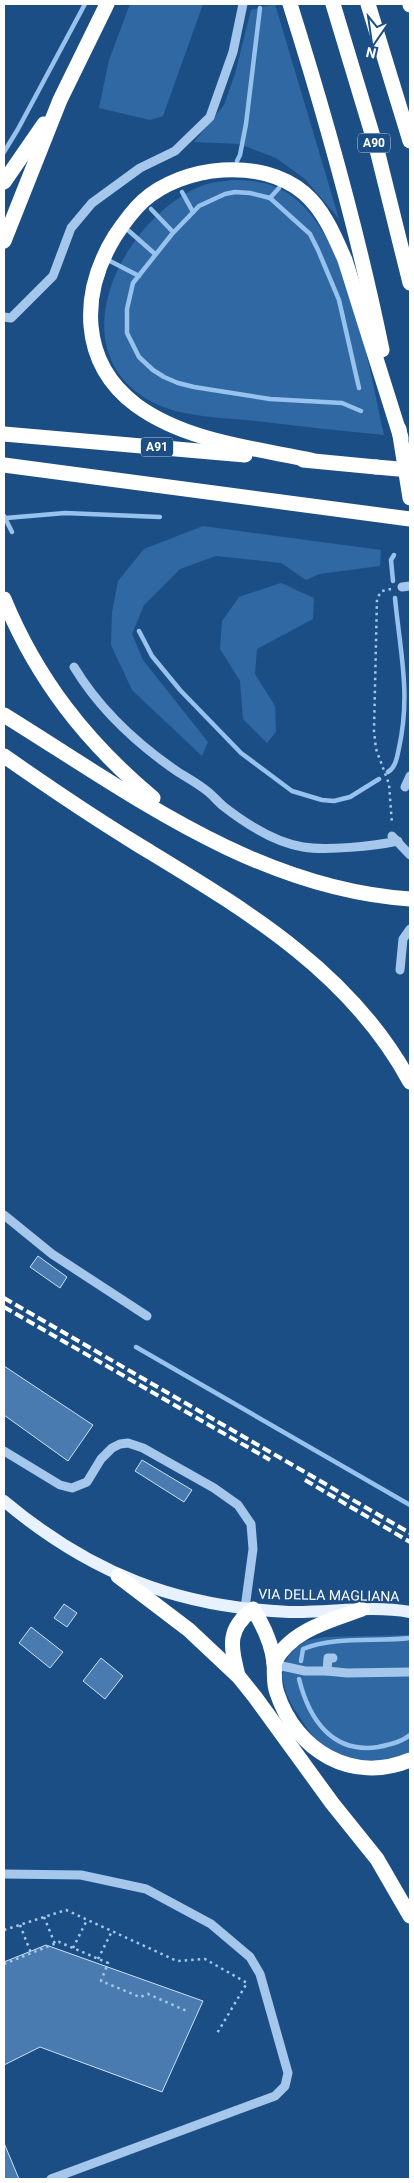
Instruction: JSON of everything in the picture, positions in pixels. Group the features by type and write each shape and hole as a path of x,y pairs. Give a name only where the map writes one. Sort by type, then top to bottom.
{"highway":[{"path":"4,240 60,100 107,4"},
{"path":"290,4 318,90 362,254 400,438 410,498"},
{"name":"A90","path":"333,4 376,150 410,283"},
{"name":"A90","path":"368,4 410,141"},
{"path":"4,182 60,100"},
{"path":"311,460 232,444 201,435 165,421 130,400 104,369 96,353 91,329 91,307 96,278 106,252 126,220 143,200 160,190 209,172 234,169 279,178 299,189 310,200 334,235 345,260 400,438"},
{"name":"A91","path":"4,434 410,470"},
{"path":"4,465 410,519"},
{"path":"4,599 35,664 62,704 86,733 148,795 215,842"},
{"path":"4,714 159,811 215,842 261,863 307,880 352,891 410,899"},
{"path":"4,756 83,810 210,889 292,944 330,977 358,1006 389,1045 410,1082"},
{"path":"118,1576 189,1630 239,1677 256,1697 332,1803 377,1859 410,1916"},
{"path":"239,1677 233,1651 233,1633 238,1622 249,1609 264,1629 273,1668 274,1684 282,1705 305,1740 319,1752 345,1764 368,1769 384,1768 410,1760"},
{"path":"273,1668 284,1646 297,1636 362,1609"}],"main road":[{"name":"VIA DELLA MAGLIANA","path":"4,1501 49,1535 118,1576 170,1594 249,1609 303,1612 362,1609 410,1612"}],"street":[{"path":"4,317 11,318 53,276 71,228 92,203 140,168 175,151 210,117 233,52 243,4"},
{"path":"74,667 90,692 120,726 176,771 204,788 224,806 263,834 303,847 330,848 380,845 395,839 410,855"},
{"path":"404,787 410,776"},
{"path":"400,970 403,939 410,928"},
{"path":"4,1215 52,1254 147,1316"},
{"path":"4,1451 60,1484 72,1488 87,1482 100,1459 112,1448 128,1443 143,1448 214,1488 238,1506 250,1524 253,1548 249,1609"},
{"path":"327,1671 328,1658 333,1658"},
{"path":"273,1668 282,1666 305,1671 348,1673 410,1672"},
{"path":"4,1874 81,1875 146,1889 211,1924 250,1956 260,1974 288,2073 285,2086 275,2096 51,2179"}],"path":[{"path":"395,839 389,784 376,749 374,731 376,598 382,591 406,587"},
{"path":"4,1930 66,1910 177,1961 205,1959 247,1983 216,2035"},
{"path":"44,1917 54,1943"},
{"path":"74,1947 87,1920"},
{"path":"20,1925 31,1952"},
{"path":"99,1958 112,1931"},
{"path":"4,1964 60,1942 108,1963 101,1981 140,1997 148,1994 189,2012"}],"shaded area":[{"path":"130,4 203,4 163,116 150,120 99,108 109,60"},
{"path":"275,4 339,219 305,179 276,158 240,144 194,142 224,105 235,74 251,10"},
{"path":"231,180 254,181 276,187 301,203 321,229 338,260 351,296 362,334 384,435 185,413 157,405 145,398 119,374 106,346 105,315 112,283 127,252 148,224 173,202 201,186"},
{"path":"203,526 381,550 380,566 319,574 306,580 281,563 216,556 180,569 144,605 132,634 143,660 208,742 202,756 132,690 111,645 112,612 118,581 144,549"},
{"path":"281,583 314,598 313,619 257,649 255,674 275,706 276,732 267,743 243,719 240,681 220,649 222,621 239,597"},
{"path":"410,1635 410,1757 392,1763 344,1759 315,1740 293,1707 286,1693 282,1676 285,1662 295,1648 308,1640 324,1637"}],"building":[{"path":"38,1256 67,1277 60,1288 30,1267"},
{"path":"4,1366 93,1425 68,1461 4,1415"},
{"path":"142,1460 192,1490 184,1502 135,1471"},
{"path":"64,1604 77,1613 67,1627 54,1618"},
{"path":"31,1627 63,1652 50,1668 19,1643"},
{"path":"101,1658 123,1676 105,1699 83,1681"},
{"path":"46,1945 203,2001 162,2092 40,2047 4,2065 4,1962"},
{"path":"4,2143 19,2179 4,2179"}],"waterway":[{"path":"4,152 85,4"},
{"path":"237,161 246,124 260,8"},
{"path":"270,198 279,188"},
{"path":"182,192 193,212"},
{"path":"359,388 339,300 318,250 310,234 270,198 250,193 235,192 225,194 199,206 172,234 133,283 127,309 127,333 139,357 164,377 194,387 270,399 342,403 361,411"},
{"path":"151,209 173,232"},
{"path":"129,231 155,254"},
{"path":"110,261 139,276"},
{"path":"6,518 65,513 160,517"},
{"path":"4,516 12,532"},
{"path":"393,581 391,560 394,555"},
{"path":"388,772 393,767 397,758 404,709 403,673 395,598"},
{"path":"139,631 152,656 180,690 241,753 292,791 322,800 334,801 350,797 379,779"},
{"path":"136,1347 410,1505"},
{"path":"301,1661 303,1649 329,1642 410,1638"},
{"path":"299,1679 303,1694 316,1720 335,1739 348,1745 362,1748 391,1744 410,1735"}],"railway":[{"path":"4,1298 410,1533"},
{"path":"4,1307 270,1460"},
{"path":"305,1480 410,1542"}]}
